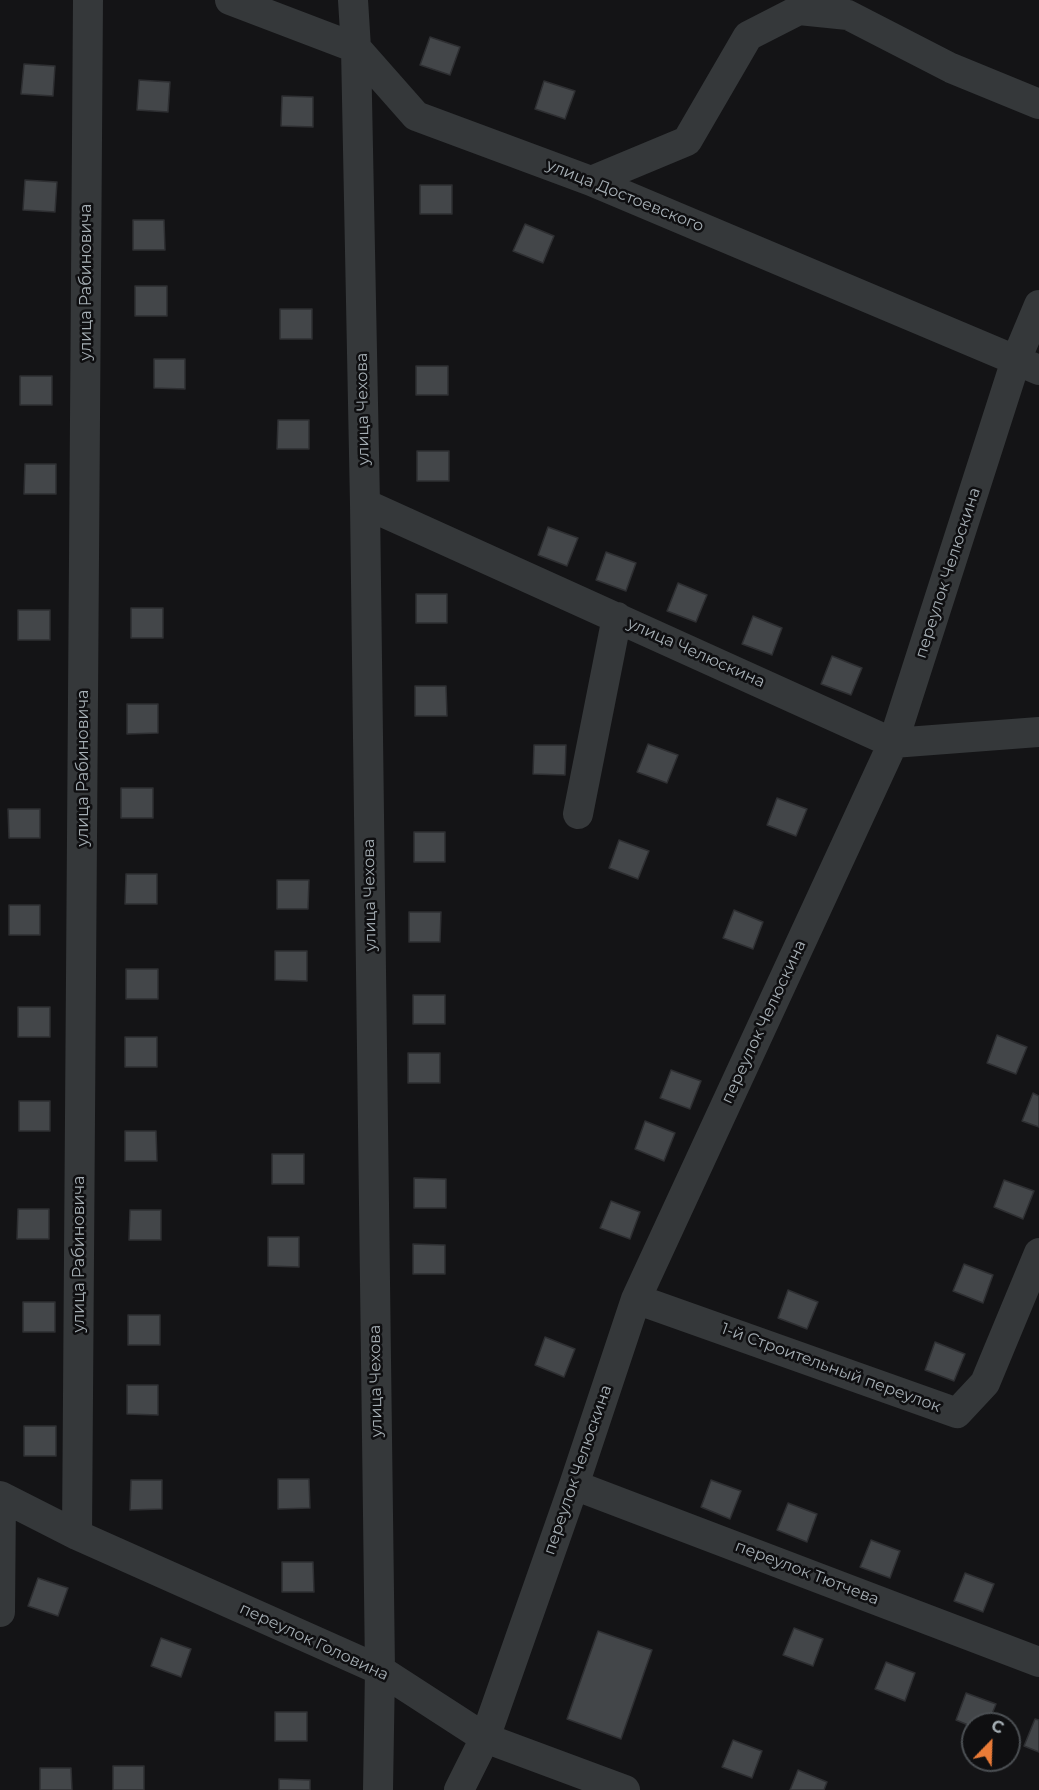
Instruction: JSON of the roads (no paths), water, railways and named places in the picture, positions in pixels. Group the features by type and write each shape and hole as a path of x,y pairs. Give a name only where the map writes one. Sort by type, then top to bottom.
{"street":[{"name":"улица Рабиновича","path":"77,1535 88,0"},
{"name":"улица Достоевского","path":"230,0 356,48 416,116 591,181 1028,365"},
{"name":"улица Чехова","path":"353,0 356,48 365,504 380,1670 378,1790"},
{"path":"591,181 687,141 748,36 800,10 848,15 951,68 1039,104"},
{"name":"переулок Челюскина","path":"459,1790 485,1738 574,1485 636,1299 893,743 1028,365 1039,305"},
{"name":"улица Челюскина","path":"365,504 893,743 1039,732"},
{"path":"578,814 617,617"},
{"name":"1-й Строительный переулок","path":"636,1299 957,1413 985,1383 1039,1253"},
{"name":"переулок Тютчева","path":"574,1485 1039,1662"},
{"name":"переулок Головина","path":"1,1497 77,1535 380,1670 485,1738 625,1790"},
{"path":"0,1612 1,1497"}]}
